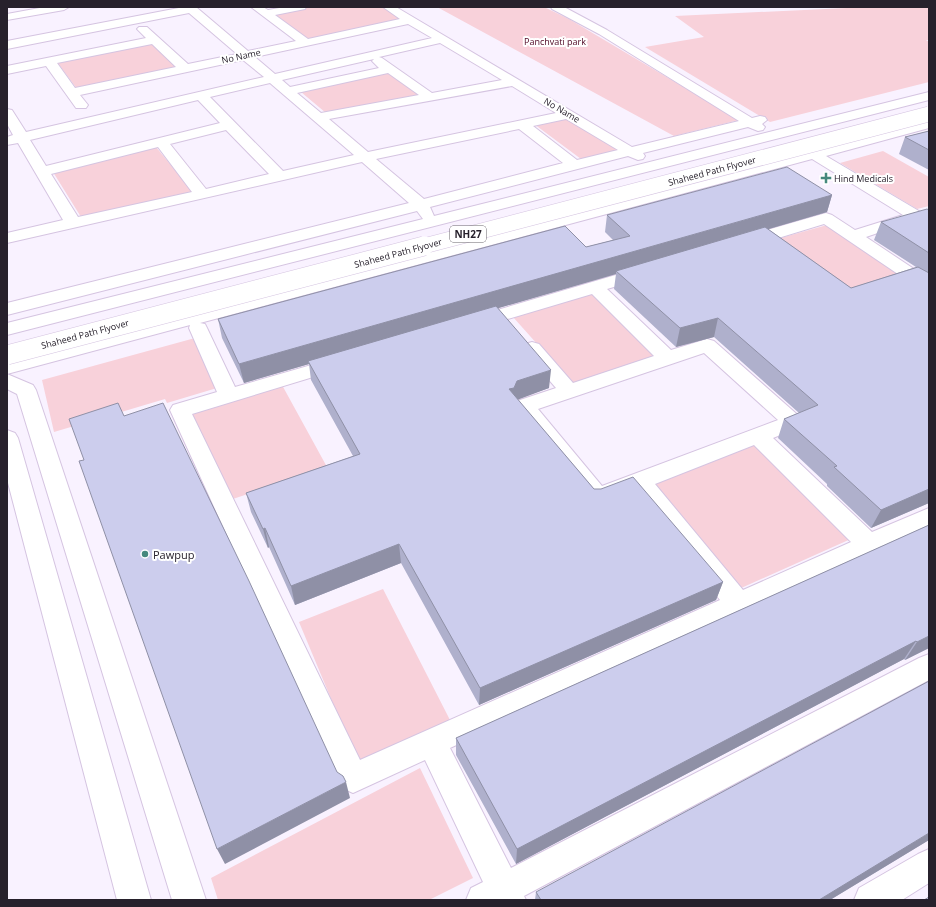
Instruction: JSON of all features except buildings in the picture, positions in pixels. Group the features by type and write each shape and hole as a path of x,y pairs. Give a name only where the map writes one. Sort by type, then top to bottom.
{"main road":[{"path":"7,16 51,7"},
{"path":"7,16 64,7"},
{"path":"256,7 304,42"},
{"path":"266,14 300,7"},
{"name":"No Name","path":"388,7 631,151 645,161"},
{"path":"556,7 603,32 764,127 925,218"},
{"path":"566,7 610,31 764,127"},
{"path":"7,45 190,8 319,117 424,210"},
{"path":"134,20 185,68"},
{"name":"No Name","path":"72,93 410,20"},
{"path":"7,141 442,39"},
{"path":"7,70 154,40"},
{"path":"370,56 430,97"},
{"path":"49,61 92,120"},
{"path":"288,91 390,69"},
{"path":"319,117 514,82"},
{"path":"200,95 280,177"},
{"path":"7,321 424,210 574,165 631,151 929,96"},
{"name":"Shaheed Path Flyover","path":"7,341 929,104"},
{"path":"7,113 74,223"},
{"path":"7,238 569,114"},
{"name":"Shaheed Path Flyover","path":"7,355 929,114"},
{"path":"522,124 574,165"},
{"path":"7,380 818,157 929,124"},
{"path":"43,171 230,125"},
{"path":"7,309 424,210 645,161 764,127"},
{"path":"7,329 502,203 764,127"},
{"path":"161,142 202,194"},
{"path":"7,368 533,229 818,157"},
{"path":"729,247 826,218 929,287"},
{"path":"853,236 925,218"},
{"path":"459,327 655,269"},
{"path":"595,287 668,358"},
{"path":"504,314 569,391"},
{"path":"198,328 229,395"},
{"path":"707,345 793,422 598,497 524,406 569,391 707,345"},
{"path":"354,358 180,410 353,778 929,517"},
{"path":"7,380 26,390 189,900"},
{"path":"758,436 869,544"},
{"path":"7,438 134,900"},
{"path":"639,481 739,604"},
{"path":"432,743 499,896 929,666"},
{"path":"871,900 929,865"}],"green space":[{"path":"311,7 384,7 404,19 307,40 273,15"},
{"name":"Panchvati park","path":"437,7 544,7 569,19 739,120 674,136"},
{"path":"868,7 929,7 929,40 926,40 929,42 929,82 770,122 645,47 704,37 675,16"},
{"path":"151,42 176,67 77,89 57,62"},
{"path":"389,72 420,95 326,113 301,92"},
{"path":"568,118 621,150 581,159 534,124"},
{"path":"156,147 193,192 81,217 53,172"},
{"path":"883,151 929,177 929,206 917,209 840,163"},
{"path":"827,225 900,274 848,291 777,239"},
{"path":"593,293 657,355 572,383 513,317"},
{"path":"195,338 217,388 167,403 165,399 54,432 42,380"},
{"path":"282,385 327,467 227,501 191,413"},
{"path":"757,444 853,538 739,589 649,485"},
{"path":"383,589 450,720 357,761 299,622"},
{"path":"420,768 473,878 429,900 218,900 211,878"}],"place":[{"name":"Hind Medicals","path":"826,178"},
{"name":"Pawpup","path":"145,554"}]}
